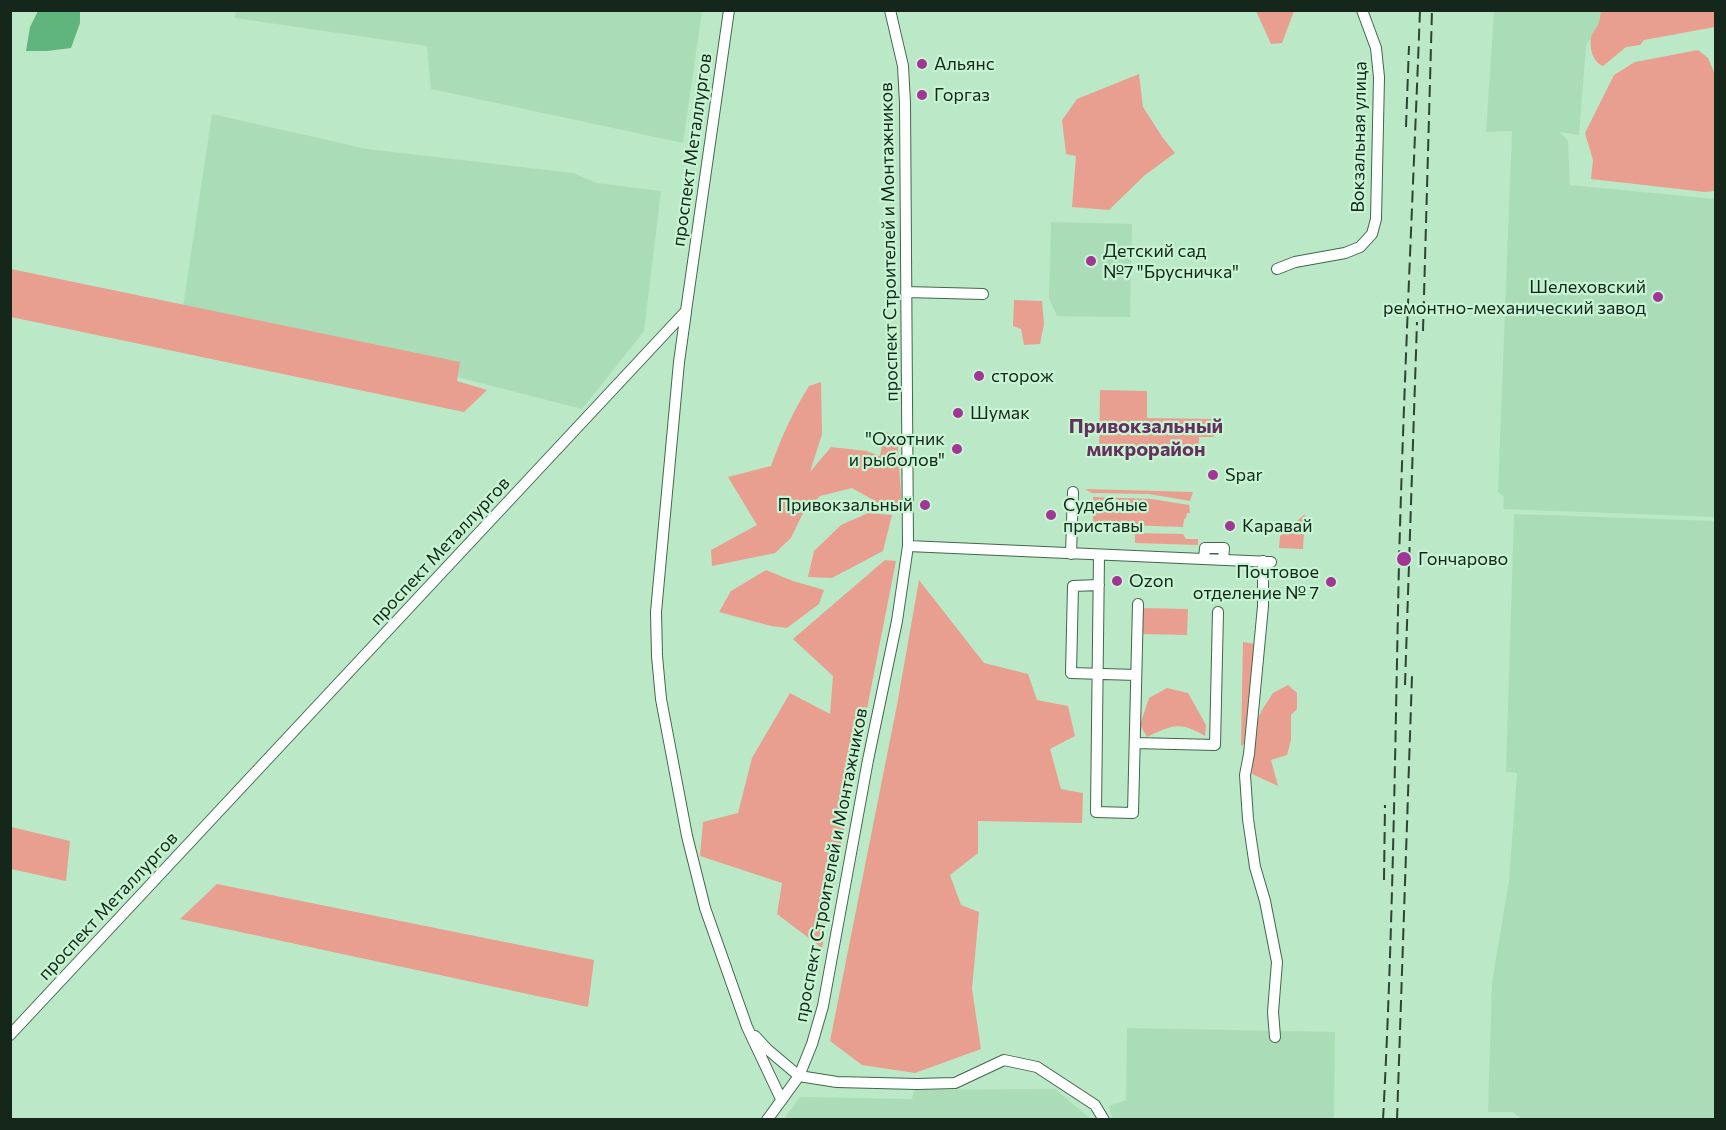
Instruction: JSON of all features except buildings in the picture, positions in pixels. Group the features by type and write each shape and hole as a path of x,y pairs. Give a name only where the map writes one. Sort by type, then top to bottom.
{"street":[{"name":"проспект Металлургов","path":"10,1035 686,311 729,10"},
{"name":"проспект Строителей и Монтажников","path":"767,1119 799,1076 812,1044 823,1006 868,760 897,621 908,546 904,80 890,10"},
{"name":"Вокзальная улица","path":"1277,269 1295,262 1345,253 1360,247 1372,234 1376,219 1379,77 1376,48 1362,10"},
{"path":"906,292 983,294"},
{"path":"686,311 679,362 656,612 661,699 687,836 705,908 747,1027 781,1099"},
{"path":"1071,554 1073,492"},
{"path":"908,546 1267,562 1249,754 1245,775 1245,795 1255,867 1265,901 1277,962 1273,1012 1275,1037"},
{"path":"1099,555 1096,812 1133,813 1138,604"},
{"path":"1099,585 1073,586 1071,673 1136,675"},
{"path":"1135,743 1215,745 1218,612"},
{"path":"747,1027 767,1049 799,1076 837,1082 955,1083 1004,1060 1037,1067 1095,1105 1104,1119"}],"shaded area":[{"path":"236,10 702,11 683,143 431,89 427,46 235,18"},
{"path":"38,11 80,11 80,23 71,48 26,51 30,27"},
{"path":"1256,11 1294,11 1282,43 1271,44"},
{"path":"1494,11 1601,11 1600,22 1586,46 1579,135 1560,132 1568,141 1570,185 1715,199 1715,517 1503,509 1504,497 1498,492 1512,131 1486,132"},
{"path":"1601,11 1715,11 1715,27 1644,40 1640,45 1626,47 1603,66 1594,58 1591,45 1591,37 1598,25"},
{"path":"1698,50 1708,58 1715,74 1715,191 1705,192 1591,179 1593,160 1585,133 1614,75 1635,62"},
{"path":"1139,74 1143,107 1175,153 1145,175 1109,210 1072,207 1076,156 1066,154 1062,120 1077,99"},
{"path":"212,114 367,149 573,173 597,183 661,191 644,331 582,409 183,307"},
{"name":"Детский сад №7 \"Брусничка\"","path":"1051,222 1132,224 1130,317 1057,316 1049,298"},
{"path":"11,269 460,362 457,381 487,390 464,412 11,317"},
{"path":"1014,300 1042,301 1044,324 1040,344 1024,345 1021,329 1013,326"},
{"path":"821,382 822,434 810,472 831,447 866,451 880,456 885,432 897,437 902,508 889,509 852,488 820,496 802,515 791,538 775,553 712,566 711,550 757,525 728,477 771,466 803,396 809,386"},
{"path":"1100,390 1147,391 1147,418 1215,419 1214,437 1199,437 1199,451 1174,450 1173,457 1099,456"},
{"path":"1085,489 1193,492 1190,501 1149,494 1092,493"},
{"path":"1093,497 1152,499 1189,505 1190,513 1187,513 1184,519 1183,527 1093,524"},
{"path":"868,513 892,515 883,551 832,578 808,577 814,551 841,525"},
{"path":"1305,514 1303,549 1279,548 1280,536"},
{"path":"1514,514 1715,521 1715,1119 1523,1120 1513,1112 1488,1112 1492,982 1509,881 1517,773 1506,772"},
{"path":"1135,533 1183,534 1186,539 1198,539 1198,545 1135,543"},
{"path":"885,560 896,561 822,948 777,914 782,883 700,856 703,822 738,813 752,758 790,693 830,714 833,676 793,639"},
{"path":"766,570 824,590 819,604 787,628 719,612 731,591"},
{"path":"919,580 984,663 1028,674 1037,700 1068,706 1075,736 1050,749 1061,789 1083,793 1082,823 978,821 978,853 950,875 961,905 979,912 972,989 981,1049 915,1073 862,1065 830,1041 897,705"},
{"path":"1142,608 1188,609 1187,635 1142,634"},
{"path":"1243,642 1255,644 1244,744 1241,746"},
{"path":"1288,685 1297,693 1297,709 1291,715 1291,740 1287,755 1271,760 1278,786 1252,774 1254,727 1273,693"},
{"path":"1167,688 1188,693 1206,725 1205,736 1189,728 1176,726 1147,737 1140,725 1149,698"},
{"path":"11,827 70,841 66,881 11,869"},
{"path":"217,884 594,960 588,1007 180,919"},
{"path":"1127,1028 1335,1032 1334,1119 1112,1119 1109,1106 1126,1100"},
{"path":"1055,1089 1091,1119 784,1119 800,1097 912,1099 914,1090"}],"railway":[{"path":"1383,1120 1391,911 1401,493 1420,10"},
{"path":"1423,331 1432,10"},
{"path":"1406,127 1409,46"},
{"path":"1405,685 1417,322"},
{"path":"1397,1120 1412,676"},
{"path":"1384,880 1385,805"}],"place":[{"name":"Альянс","path":"922,64"},
{"name":"Горгаз","path":"922,95"},
{"name":"Детский сад №7 \"Брусничка\"","path":"1091,261"},
{"name":"Шелеховский ремонтно-механический завод","path":"1658,297"},
{"name":"сторож","path":"979,376"},
{"name":"Шумак","path":"958,413"},
{"name":"\"Охотник и рыболов\"","path":"957,449"},
{"name":"Spar","path":"1213,475"},
{"name":"Привокзальный","path":"925,505"},
{"name":"Судебные приставы","path":"1051,515"},
{"name":"Каравай","path":"1230,526"},
{"name":"Гончарово","path":"1404,559"},
{"name":"Ozon","path":"1117,581"},
{"name":"Почтовое отделение № 7","path":"1331,582"}],"district":[{"name":"Привокзальный микрорайон","path":"1146,438"}]}
